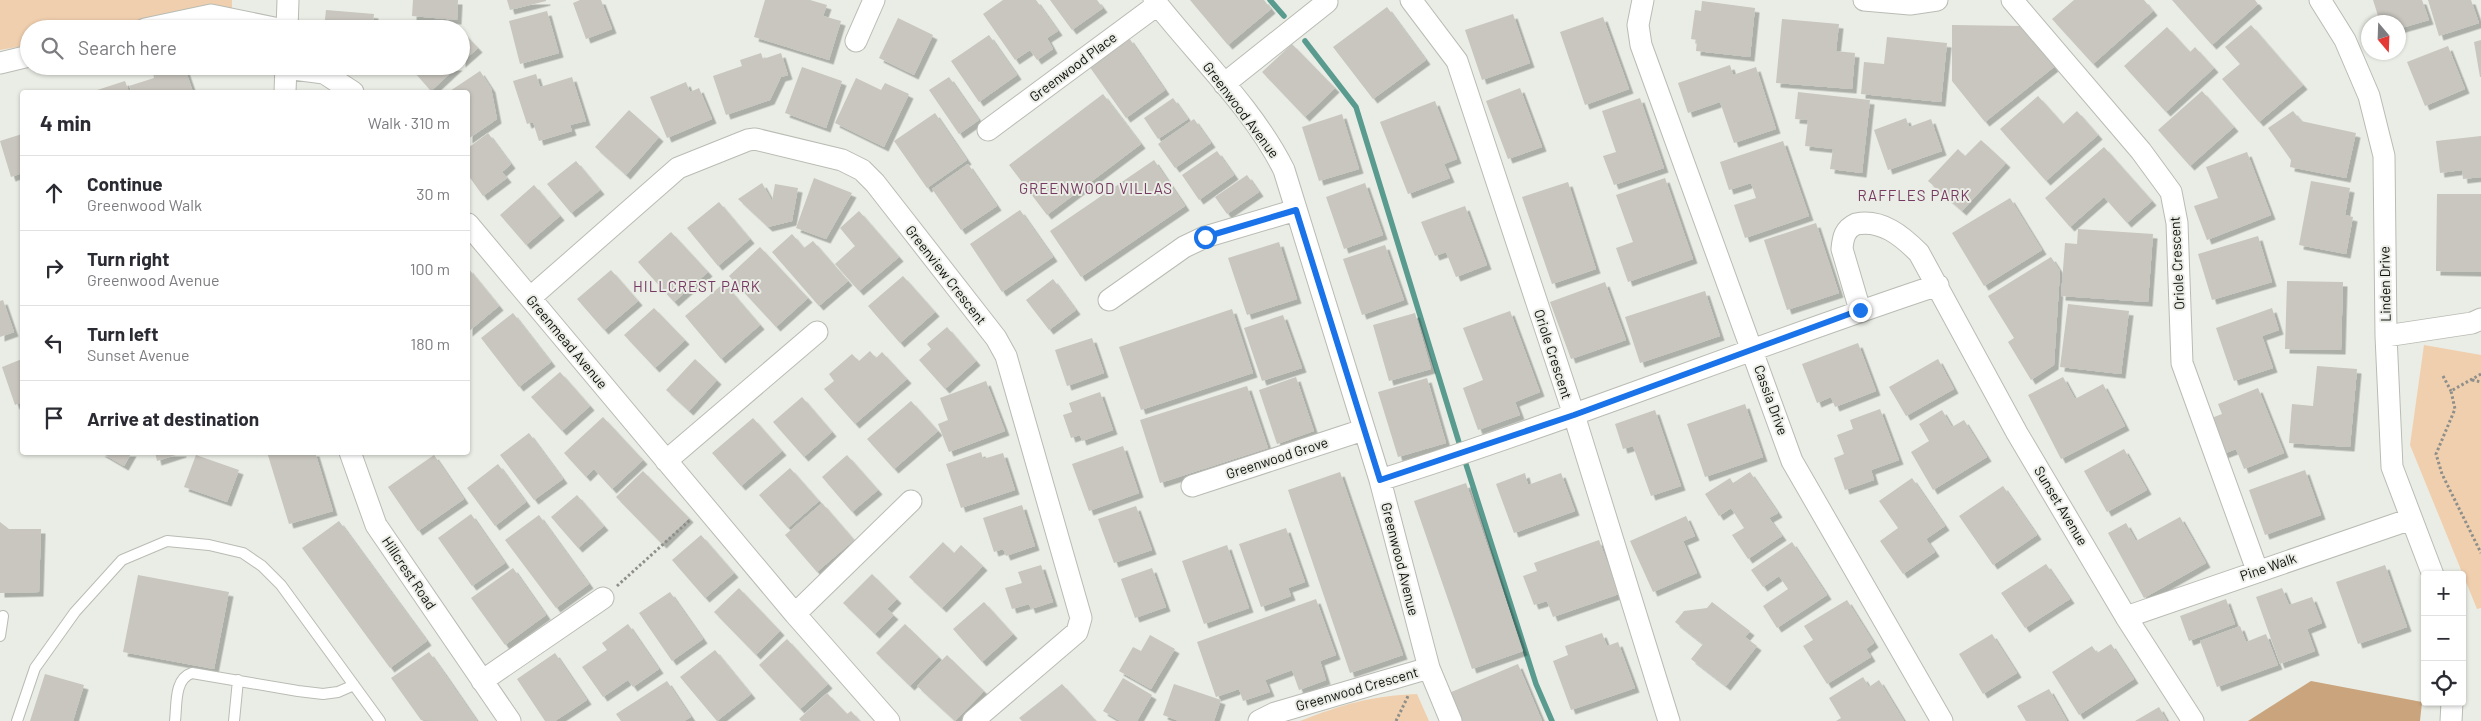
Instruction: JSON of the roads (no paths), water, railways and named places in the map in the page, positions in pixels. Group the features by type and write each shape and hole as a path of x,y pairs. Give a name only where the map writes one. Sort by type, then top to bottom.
{"street":[{"path":"287,20 288,0"},
{"path":"856,41 874,0"},
{"name":"Oriole Crescent","path":"1411,0 1457,61 1574,415 1669,721"},
{"name":"Cassia Drive","path":"1643,0 1639,9 1638,25 1641,45 1792,461 1942,721"},
{"path":"1864,0 1910,4 1937,0"},
{"name":"Oriole Crescent","path":"2012,0 2141,150 2171,192 2177,223 2182,363 2257,570"},
{"name":"Linden Drive","path":"2320,0 2345,40 2369,96 2384,156 2386,336 2392,467 2431,571"},
{"name":"Greenwood Avenue","path":"1156,2 1224,84 1278,158 1284,170 1380,480 1428,668 1451,721"},
{"name":"Greenwood Place","path":"988,130 1156,2"},
{"path":"1224,84 1327,2"},
{"path":"191,20 211,16 232,20"},
{"path":"0,63 20,58"},
{"path":"285,90 286,75"},
{"path":"327,75 350,90"},
{"name":"Greenview Crescent","path":"531,298 678,168 748,140 755,139 842,160 862,170 875,183 996,338 1006,356 1081,618 1077,632 973,721"},
{"path":"1109,300 1184,247 1205,237 1296,210"},
{"name":"Sunset Avenue","path":"1860,310 1842,249 1845,232 1856,224 1880,224 1908,241 1919,253 2017,433 2126,617 2193,721"},
{"name":"Greenmead Avenue","path":"470,226 795,614 889,721"},
{"path":"1380,480 1574,415 1860,310 1938,285"},
{"path":"2386,336 2472,323 2481,319"},
{"path":"666,461 817,332"},
{"name":"Greenwood Grove","path":"1192,486 1363,430"},
{"name":"Hillcrest Road","path":"357,455 376,525 510,721"},
{"path":"795,614 911,501"},
{"name":"Pine Walk","path":"2126,617 2257,570 2411,519"},
{"path":"482,681 603,598"},
{"name":"Greenwood Crescent","path":"1259,721 1275,713 1428,668"},
{"path":"2451,721 2452,706"}],"lane":[{"path":"17,721 35,668 75,612 122,560 167,541 209,544 243,553 262,566 281,585 380,721"},
{"path":"0,636 3,616"},
{"path":"175,721 180,681 185,675 192,673 323,694 338,692 354,685"},
{"path":"234,721 238,680"}],"waterway":[{"path":"1270,0 1284,16"},
{"path":"1305,41 1356,107 1461,449"},
{"path":"1464,458 1536,684 1552,721"}],"district":[{"name":"GREENWOOD VILLAS","path":"1096,189"},
{"name":"RAFFLES PARK","path":"1914,196"},
{"name":"HILLCREST PARK","path":"697,287"}]}
